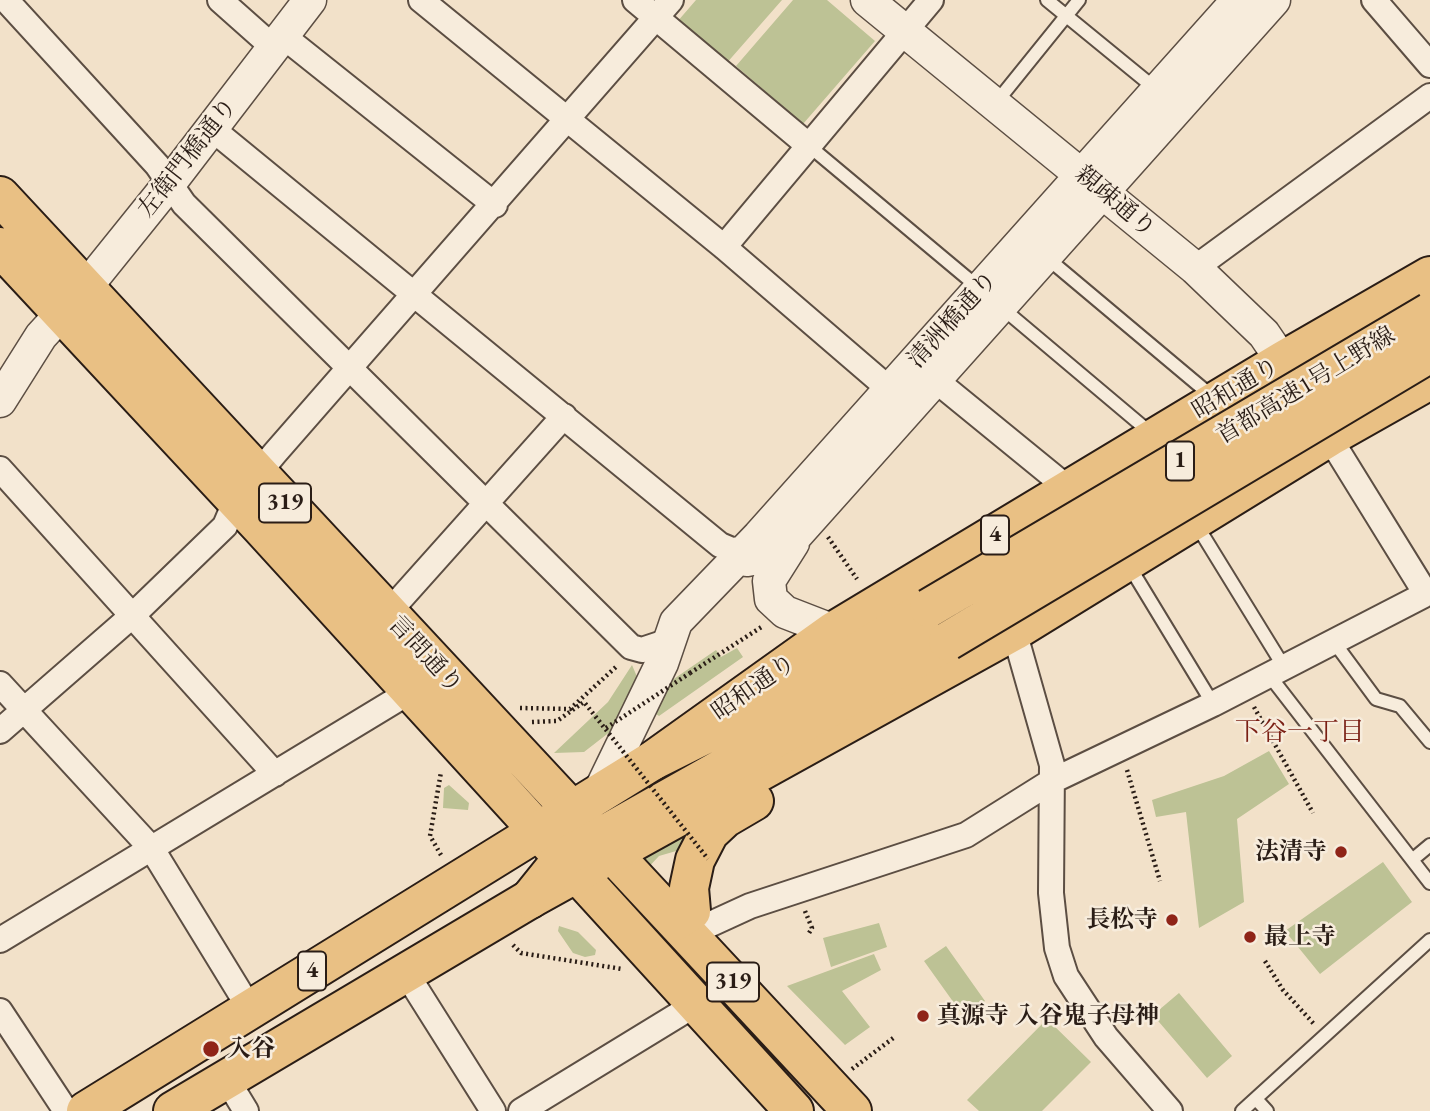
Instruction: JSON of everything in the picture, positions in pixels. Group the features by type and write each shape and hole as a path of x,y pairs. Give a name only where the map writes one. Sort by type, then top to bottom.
{"main road":[{"name":"言問通り","path":"0,196 73,300 247,487 411,691 794,1111"},
{"name":"言問通り","path":"0,247 73,300"},
{"name":"昭和通り","path":"86,1111 250,1009 560,855 585,802 652,761 834,631 1284,360 1430,276"},
{"name":"首都高速1号上野線","path":"652,761 806,684 929,608 1430,312"},
{"name":"首都高速1号上野線","path":"605,847 1430,354"},
{"path":"605,847 892,699 1014,631 1329,437 1430,380"},
{"name":"言問通り","path":"247,487 387,614 585,802 605,847 852,1111"},
{"path":"682,927 691,911 689,888 695,860 709,833 725,818 865,734 892,699"},
{"name":"1","path":"530,899 560,855 605,847"},
{"name":"4","path":"173,1111 530,899"}],"street":[{"path":"220,0 495,205"},
{"name":"左衛門橋通り","path":"0,401 41,336 169,184 310,0"},
{"path":"421,0 724,247 900,398"},
{"path":"635,0 663,9 808,145"},
{"name":"親疎通り","path":"867,0 1195,268 1264,334 1284,360 1329,437"},
{"path":"724,247 931,0"},
{"path":"1374,0 1430,65"},
{"name":"清洲橋通り","path":"1092,183 1157,90 1246,4"},
{"name":"清洲橋通り","path":"585,802 663,663 677,622 739,553 925,372 1246,4"},
{"path":"8,5 157,165 184,204 631,648 642,650 669,641"},
{"path":"0,731 133,615 225,526 247,487 663,9"},
{"path":"1195,268 1430,96"},
{"path":"211,128 417,294 720,545 739,553 747,560 767,556 812,533"},
{"path":"925,372 1070,490"},
{"name":"清洲橋通り","path":"812,533 900,398"},
{"path":"387,614 564,416"},
{"path":"682,927 966,835 1052,782 1213,705 1428,593 1329,437"},
{"path":"0,468 275,774"},
{"path":"812,533 769,581 771,599 785,612 834,631"},
{"path":"1014,631 1052,765 1051,893 1057,948 1066,976 1106,1037 1170,1111"},
{"path":"0,684 152,849 250,1009"},
{"path":"0,940 411,691"},
{"path":"405,973 493,1111"},
{"path":"521,1111 696,1004"},
{"path":"0,1010 66,1111"},
{"path":"226,1078 246,1111"}],"lane":[{"path":"1047,0 1157,90"},
{"path":"995,104 1079,0"},
{"path":"808,145 1156,438"},
{"path":"1035,247 1217,401"},
{"path":"1194,520 1277,671 1430,883"},
{"path":"1127,562 1213,705"},
{"path":"1334,642 1376,699 1400,706 1430,742"},
{"path":"1412,860 1430,845"},
{"path":"1242,1111 1430,940"},
{"path":"1255,1099 1267,1111"}],"path":[{"path":"812,533 857,579"},
{"path":"606,728 734,645"},
{"path":"506,708 570,709 623,661"},
{"path":"1244,688 1313,813"},
{"path":"530,722 557,721 584,702 708,859"},
{"path":"1120,749 1160,881"},
{"path":"441,855 430,836 443,760"},
{"path":"509,941 521,953 623,969"},
{"path":"1265,961 1283,990 1324,1035"},
{"path":"851,1070 896,1036"}],"green space":[{"path":"696,0 782,0 725,65 677,22"},
{"path":"793,0 827,0 875,41 803,124 736,66"},
{"path":"737,648 743,657 659,716 653,712 665,685 716,650 721,657"},
{"path":"632,665 638,679 611,731 584,752 554,753 608,702"},
{"path":"1269,751 1289,784 1237,819 1244,902 1199,928 1186,812 1156,817 1152,800 1224,776"},
{"path":"449,785 469,803 468,810 443,808 444,788"},
{"path":"713,812 683,849 659,856 645,871 642,855"},
{"path":"1383,862 1412,902 1320,974 1285,931"},
{"path":"879,923 887,947 831,967 823,938"},
{"path":"559,926 578,932 596,950 595,955 585,957 573,953 558,931"},
{"path":"946,946 985,1001 964,1017 924,961"},
{"path":"874,954 881,970 842,991 870,1027 845,1045 787,986"},
{"path":"1179,993 1232,1056 1207,1078 1153,1015"},
{"path":"1047,1019 1091,1062 1042,1111 979,1111 967,1100"}],"place":[{"name":"法清寺","path":"1341,852"},
{"name":"長松寺","path":"1172,920"},
{"name":"最上寺","path":"1250,937"},
{"name":"真源寺 入谷鬼子母神","path":"923,1016"},
{"name":"入谷","path":"211,1049"}],"district":[{"name":"下谷一丁目","path":"1300,733"}]}
